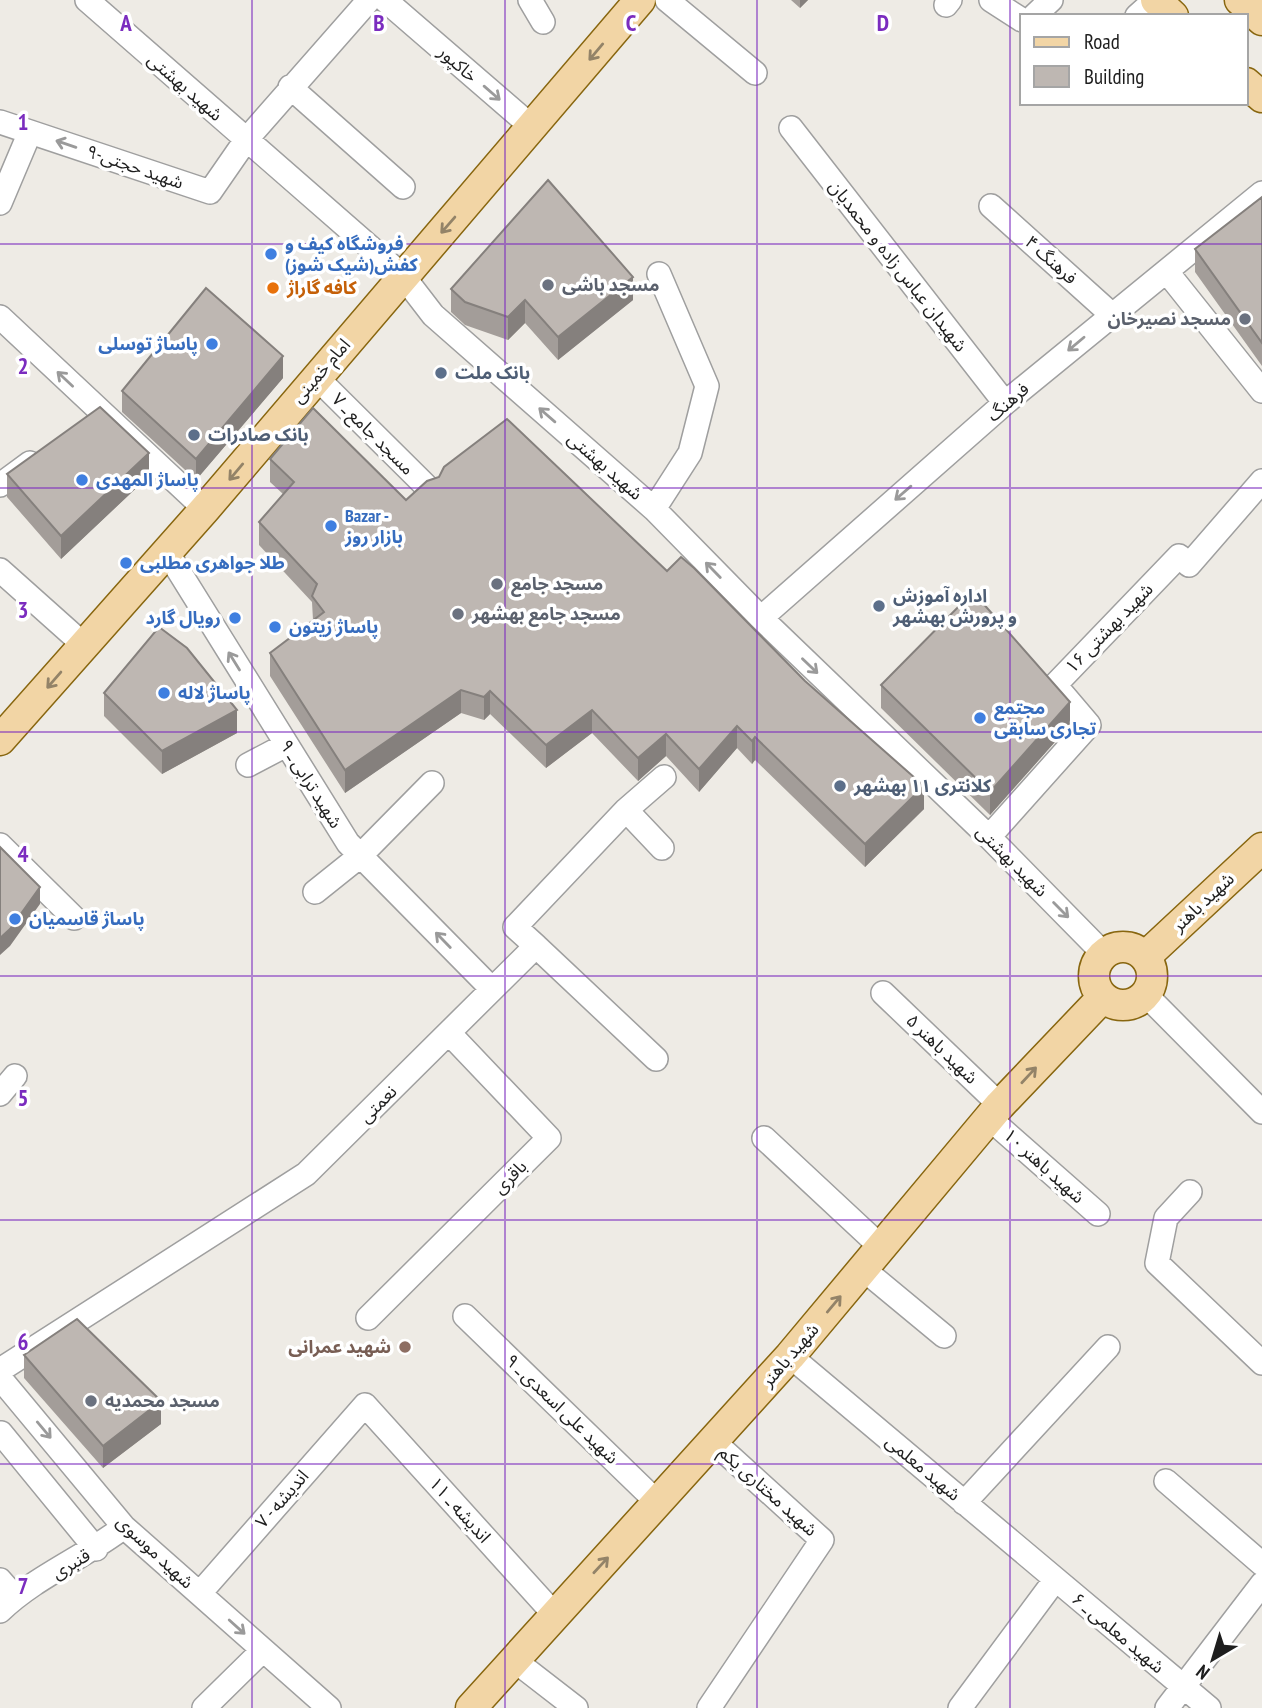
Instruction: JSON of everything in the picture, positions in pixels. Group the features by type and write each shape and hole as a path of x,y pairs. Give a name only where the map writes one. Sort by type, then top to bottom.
{"main road":[{"name":"امام خمینی","path":"0,740 205,509 640,0"},
{"path":"1156,0 1171,14"},
{"path":"1240,0 1262,20"},
{"path":"1248,85 1262,97"},
{"name":"شهید باهنر","path":"1145,957 1262,848"},
{"path":"1121,947 1138,951 1145,957 1153,975 1146,995 1139,1001 1120,1006 1102,997 1094,975 1104,954 1121,947"},
{"name":"شهید باهنر","path":"471,1708 714,1442 790,1356 995,1112 1102,997"}],"street":[{"name":"شهید بهشتی","path":"87,0 403,276 433,315 654,509 761,618 989,837 1104,954"},
{"path":"246,140 369,0"},
{"name":"خاکپور","path":"385,0 532,127"},
{"path":"530,0 542,22"},
{"path":"667,0 755,73"},
{"path":"992,0 1020,19"},
{"path":"1036,14 1051,0"},
{"path":"1139,14 1156,0"},
{"path":"290,88 404,187"},
{"name":"شهید حجتی-۹","path":"0,122 210,192 246,140"},
{"name":"شهیدان عباس زاده و محمدیان","path":"791,128 1005,403"},
{"path":"0,203 30,132"},
{"name":"فرهنگ","path":"761,618 1005,403 1111,314 1262,194"},
{"name":"فرهنگ ۴","path":"991,206 1111,314"},
{"path":"1167,272 1262,391"},
{"path":"654,509 690,453 707,386 659,274"},
{"path":"0,317 205,509"},
{"name":"مسجد جامع ـ ۷","path":"316,377 430,490"},
{"path":"78,428 101,412"},
{"path":"1,485 45,453"},
{"name":"شهید بهشتی ۱۶","path":"989,837 1089,725 1055,685 1179,556 1189,565 1262,481"},
{"name":"شهید ترابی ـ ۹","path":"167,552 326,811 360,856 491,988"},
{"path":"0,570 84,645"},
{"path":"248,765 286,745"},
{"path":"656,1059 515,927 626,810 664,777"},
{"path":"315,892 360,856 432,783"},
{"path":"626,810 662,848"},
{"path":"0,845 74,918"},
{"name":"نعمتی","path":"0,1370 306,1174 536,946"},
{"name":"شهید باهنر ۵","path":"883,993 995,1112"},
{"path":"1146,995 1262,1112"},
{"name":"باقری","path":"368,1318 549,1138 449,1033"},
{"path":"0,1094 15,1076"},
{"name":"شهید باهنر ۱۰","path":"995,1112 1098,1214"},
{"path":"764,1138 944,1336"},
{"path":"1190,1192 1166,1218 1157,1263 1262,1363"},
{"name":"شهید علی اسعدی ـ ۹","path":"465,1315 658,1503"},
{"path":"964,1503 1108,1347"},
{"name":"شهید معلمی","path":"790,1356 1055,1580"},
{"name":"شهید موسوی","path":"0,1378 124,1527 329,1708"},
{"name":"اندیشه - ۷","path":"200,1593 365,1405"},
{"name":"اندیشه ـ ۱۱","path":"365,1405 555,1615"},
{"path":"1,1433 96,1549"},
{"name":"شهید مختاری یکم","path":"709,1708 822,1540 714,1442"},
{"path":"1166,1481 1262,1564"},
{"name":"قنبری","path":"5,1596 96,1549 124,1527"},
{"path":"960,1708 1055,1580"},
{"name":"شهید معلمی ـ ۶","path":"1055,1580 1209,1708"},
{"path":"1167,1708 1262,1584"},
{"path":"204,1708 263,1650"},
{"path":"514,1660 576,1708"}],"building":[{"name":"مسجد باشی","path":"548,180 633,277 558,337 525,300 508,317 465,302 451,289"},
{"name":"مسجد نصیرخان","path":"1262,197 1262,343 1195,249"},
{"path":"206,288 283,356 196,459 122,391"},
{"name":"پاساژ المهدی","path":"100,407 149,453 61,536 7,474"},
{"path":"313,408 406,500 427,481 439,477 444,467 507,419 667,571 681,557 694,568 805,681 924,786 865,844 755,737 752,741 737,726 699,769 666,734 638,758 592,710 546,745 490,691 484,697 461,690 345,770 270,653 324,612 312,596 317,584 259,522 294,482 270,459"},
{"name":"مجتمع تجاری سابقی","path":"973,592 1070,702 990,792 881,685"},
{"name":"پاساژ لاله","path":"159,627 187,648 237,710 162,751 104,693"},
{"name":"پاساژ قاسمیان","path":"0,847 40,887 10,929 0,938"},
{"name":"مسجد محمدیه","path":"77,1319 161,1401 103,1446 24,1355"}],"place":[{"name":"فروشگاه کیف و کفش(شیک شوز)","path":"271,254"},
{"name":"مسجد باشی","path":"548,285"},
{"name":"کافه گاراژ","path":"273,288"},
{"name":"مسجد نصیرخان","path":"1245,319"},
{"name":"پاساژ توسلی","path":"212,344"},
{"name":"بانک ملت","path":"441,373"},
{"name":"بانک صادرات","path":"194,435"},
{"name":"پاساژ المهدی","path":"82,480"},
{"name":"Bazar - بازار روز","path":"331,526"},
{"name":"طلا جواهری مطلبی","path":"126,563"},
{"name":"مسجد جامع","path":"497,584"},
{"name":"اداره آموزش و پرورش بهشهر","path":"879,606"},
{"name":"مسجد جامع بهشهر","path":"458,614"},
{"name":"رویال گارد","path":"235,618"},
{"name":"پاساژ زیتون","path":"275,627"},
{"name":"پاساژ لاله","path":"164,693"},
{"name":"مجتمع تجاری سابقی","path":"980,718"},
{"name":"کلانتری ۱۱ بهشهر","path":"840,786"},
{"name":"پاساژ قاسمیان","path":"15,919"},
{"name":"شهید عمرانی","path":"405,1347"},
{"name":"مسجد محمدیه","path":"91,1401"}]}
